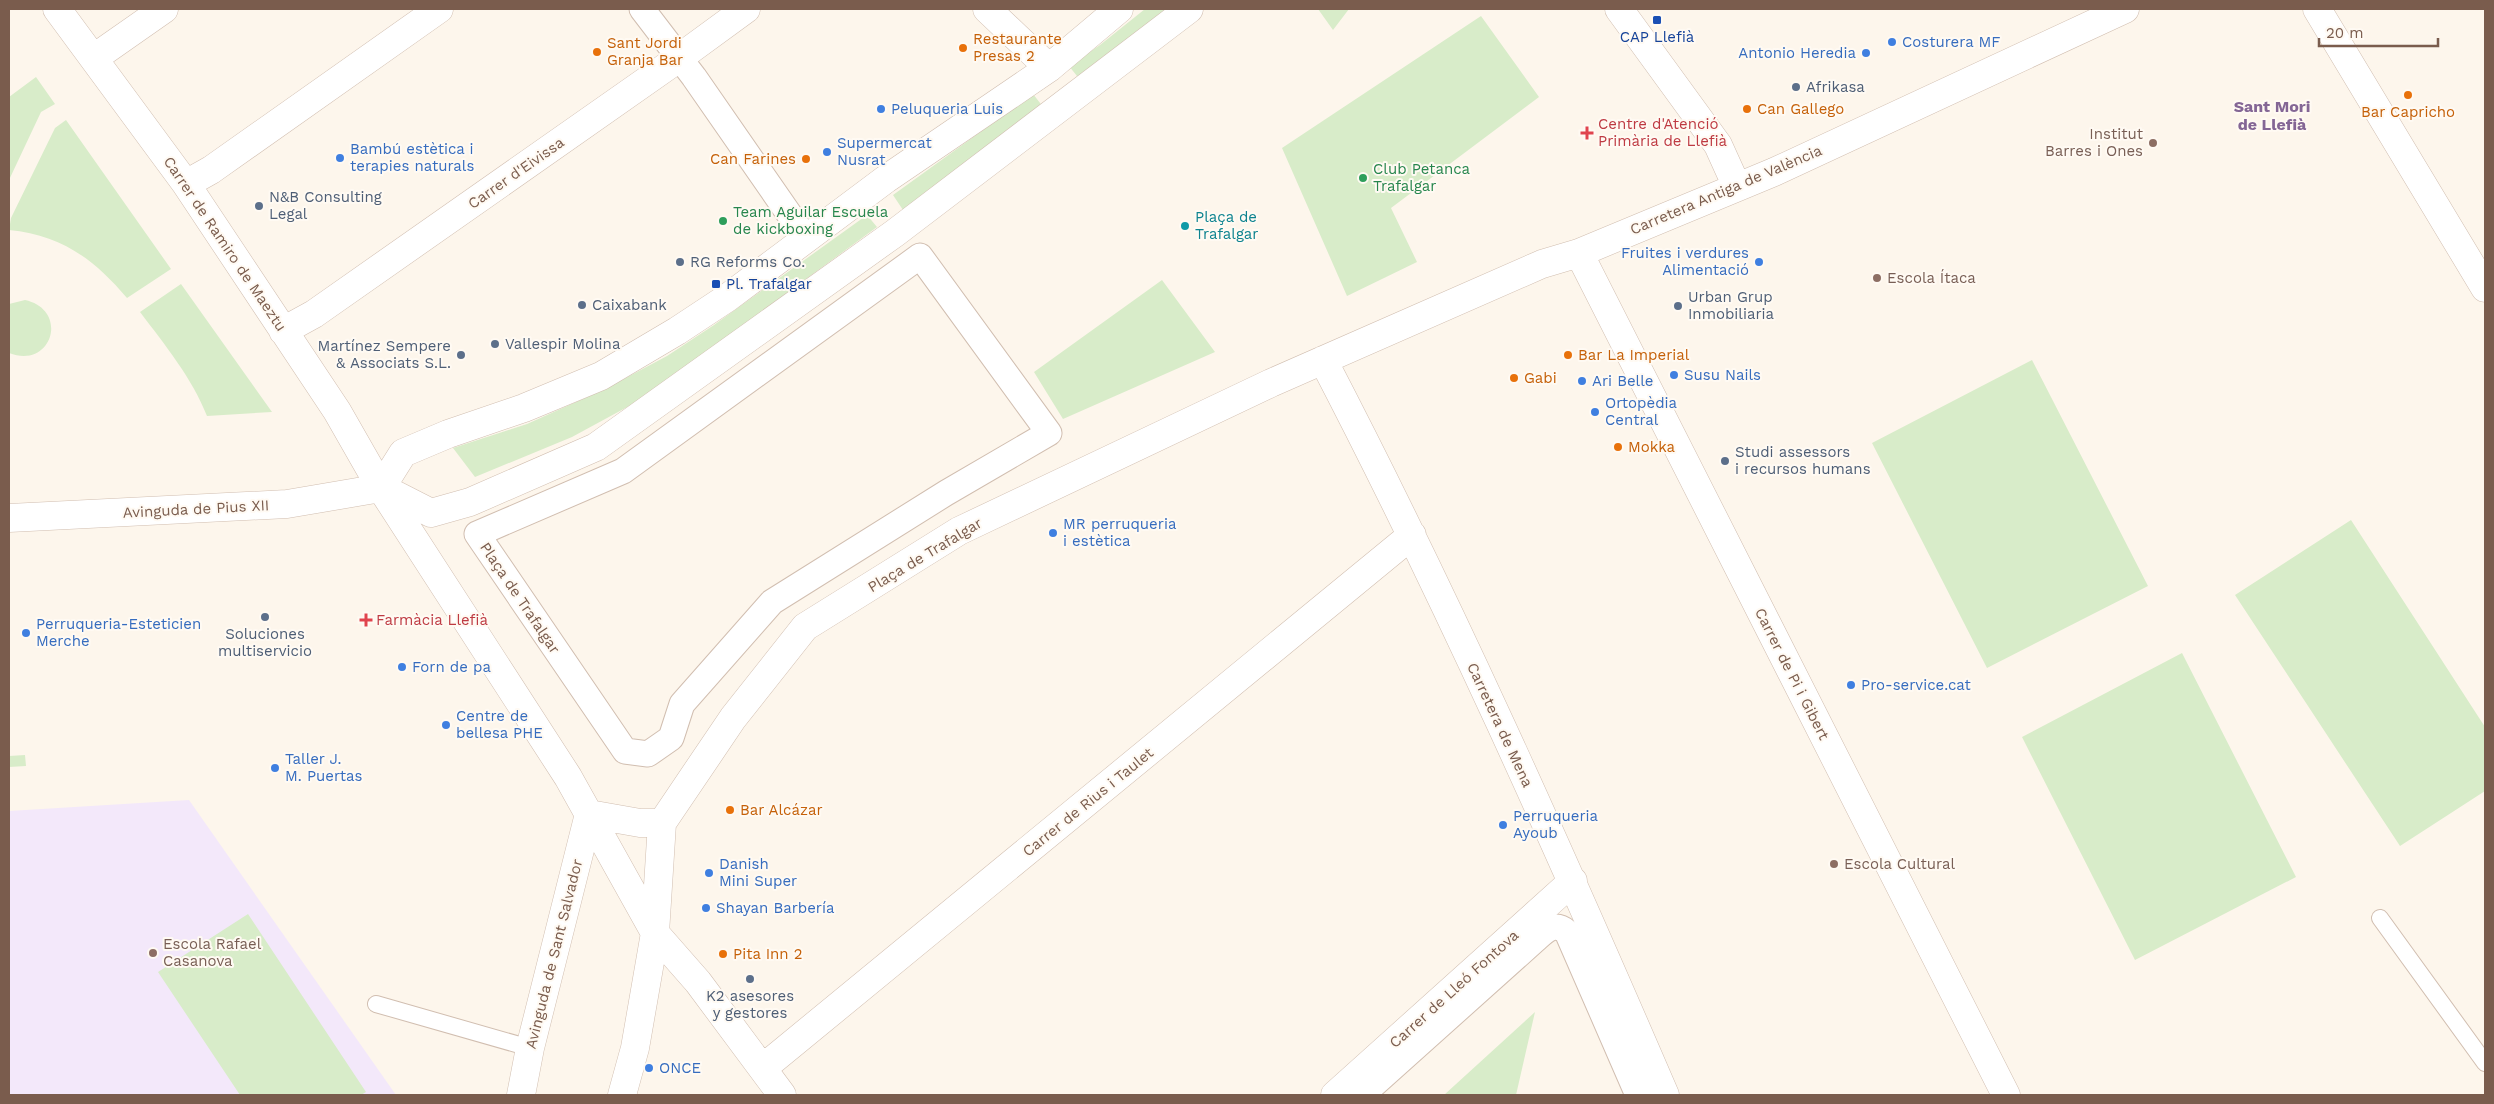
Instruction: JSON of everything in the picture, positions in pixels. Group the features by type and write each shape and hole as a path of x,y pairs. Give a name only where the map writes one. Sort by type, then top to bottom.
{"street":[{"name":"Carrer de Ramiro de Maeztu","path":"57,9 186,184 337,411 381,488"},
{"path":"94,58 164,9"},
{"path":"186,184 211,170 439,9"},
{"path":"642,9 679,58 805,237"},
{"name":"Carrer d'Eivissa","path":"283,331 314,314 746,9"},
{"path":"987,9 1049,68"},
{"path":"381,488 403,453 448,434 524,408 601,376 677,331 718,304 805,237 1049,68 1119,9"},
{"path":"381,488 431,513 470,502 596,446 894,233 1189,9"},
{"path":"1619,9 1718,145 1738,187"},
{"name":"Carretera Antiga de València","path":"1323,360 1542,264 1579,253 1738,187 2125,9"},
{"path":"2317,9 2485,288"},
{"name":"Carrer de Pi i Gibert","path":"1579,253 2006,1095"},
{"name":"Plaça de Trafalgar","path":"920,256 1049,433 946,493 772,602 682,704 671,738 648,754 625,751 477,534 623,471 920,256"},
{"name":"Carretera de Mena","path":"1323,360 1412,535 1573,881 1665,1095"},
{"name":"Plaça de Trafalgar","path":"662,823 733,718 805,627 959,531 1323,360"},
{"path":"381,488 537,728 589,814 655,933 698,982 782,1095"},
{"name":"Avinguda de Pius XII","path":"9,518 278,505 381,488"},
{"name":"Carrer de Rius i Taulet","path":"763,1068 1412,535"},
{"path":"589,814 640,823 662,823 655,933 635,1048 622,1095"},
{"name":"Avinguda de Sant Salvador","path":"521,1095 530,1048 589,814"},
{"name":"Carrer de Lleó Fontova","path":"1335,1095 1573,881"},
{"path":"1362,1095 1549,927 1555,926 1567,932 1638,1095"}],"lane":[{"path":"2380,918 2485,1063"},
{"path":"376,1004 530,1048"}],"shaded area":[{"name":"Escola Rafael Casanova","path":"189,800 396,1095 9,1095 9,811"}],"green space":[{"path":"1145,9 1171,9 1081,81 1069,66 1100,45"},
{"path":"1318,9 1349,9 1333,30"},
{"name":"Club Petanca Trafalgar","path":"1481,16 1539,97 1391,208 1417,262 1347,296 1282,148"},
{"path":"36,77 55,104 41,112 9,180 9,97"},
{"path":"1033,94 1044,108 903,210 893,195"},
{"path":"66,120 171,269 127,298 102,272 75,251 45,237 9,230 11,218 55,128"},
{"path":"867,215 877,227 642,399 572,437 475,477 453,448 527,424 605,389 667,356 714,325"},
{"path":"1162,280 1215,352 1063,419 1034,372"},
{"path":"181,284 272,412 207,416 186,375 140,312"},
{"path":"25,300 39,306 48,315 51,326 50,337 45,346 36,353 24,356 9,353 9,304"},
{"path":"2032,360 2148,586 1987,668 1872,443"},
{"path":"2351,520 2485,727 2485,791 2400,846 2235,595"},
{"path":"2182,653 2296,877 2135,960 2022,737"},
{"path":"25,755 26,766 9,767 9,756"},
{"path":"248,914 366,1092 361,1095 240,1095 158,972"},
{"path":"1535,1012 1516,1095 1444,1095"}],"place":[{"name":"CAP Llefià","path":"1657,20"},
{"name":"Costurera MF","path":"1892,42"},
{"name":"Restaurante Presas 2","path":"963,48"},
{"name":"Sant Jordi Granja Bar","path":"597,52"},
{"name":"Antonio Heredia","path":"1866,53"},
{"name":"Afrikasa","path":"1796,87"},
{"name":"Bar Capricho","path":"2408,95"},
{"name":"Peluqueria Luis","path":"881,109"},
{"name":"Can Gallego","path":"1747,109"},
{"name":"Centre d'Atenció Primària de Llefià","path":"1587,133"},
{"name":"Institut Barres i Ones","path":"2153,143"},
{"name":"Supermercat Nusrat","path":"827,152"},
{"name":"Bambú estètica i terapies naturals","path":"340,158"},
{"name":"Can Farines","path":"806,159"},
{"name":"Club Petanca Trafalgar","path":"1363,178"},
{"name":"N&B Consulting Legal","path":"259,206"},
{"name":"Team Aguilar Escuela de kickboxing","path":"723,221"},
{"name":"Plaça de Trafalgar","path":"1185,226"},
{"name":"RG Reforms Co.","path":"680,262"},
{"name":"Fruites i verdures Alimentació","path":"1759,262"},
{"name":"Escola Ítaca","path":"1877,278"},
{"name":"Pl. Trafalgar","path":"716,284"},
{"name":"Caixabank","path":"582,305"},
{"name":"Urban Grup Inmobiliaria","path":"1678,306"},
{"name":"Vallespir Molina","path":"495,344"},
{"name":"Martínez Sempere & Associats S.L.","path":"461,355"},
{"name":"Bar La Imperial","path":"1568,355"},
{"name":"Susu Nails","path":"1674,375"},
{"name":"Gabi","path":"1514,378"},
{"name":"Ari Belle","path":"1582,381"},
{"name":"Ortopèdia Central","path":"1595,412"},
{"name":"Mokka","path":"1618,447"},
{"name":"Studi assessors i recursos humans","path":"1725,461"},
{"name":"MR perruqueria i estètica","path":"1053,533"},
{"name":"Soluciones multiservicio","path":"265,617"},
{"name":"Farmàcia Llefià","path":"366,620"},
{"name":"Perruqueria-Esteticien Merche","path":"26,633"},
{"name":"Forn de pa","path":"402,667"},
{"name":"Pro-service.cat","path":"1851,685"},
{"name":"Centre de bellesa PHE","path":"446,725"},
{"name":"Taller J. M. Puertas","path":"275,768"},
{"name":"Bar Alcázar","path":"730,810"},
{"name":"Perruqueria Ayoub","path":"1503,825"},
{"name":"Escola Cultural","path":"1834,864"},
{"name":"Danish Mini Super","path":"709,873"},
{"name":"Shayan Barbería","path":"706,908"},
{"name":"Escola Rafael Casanova","path":"153,953"},
{"name":"Pita Inn 2","path":"723,954"},
{"name":"K2 asesores y gestores","path":"750,979"},
{"name":"ONCE","path":"649,1068"}],"district":[{"name":"Sant Mori de Llefià","path":"2272,115"}]}
